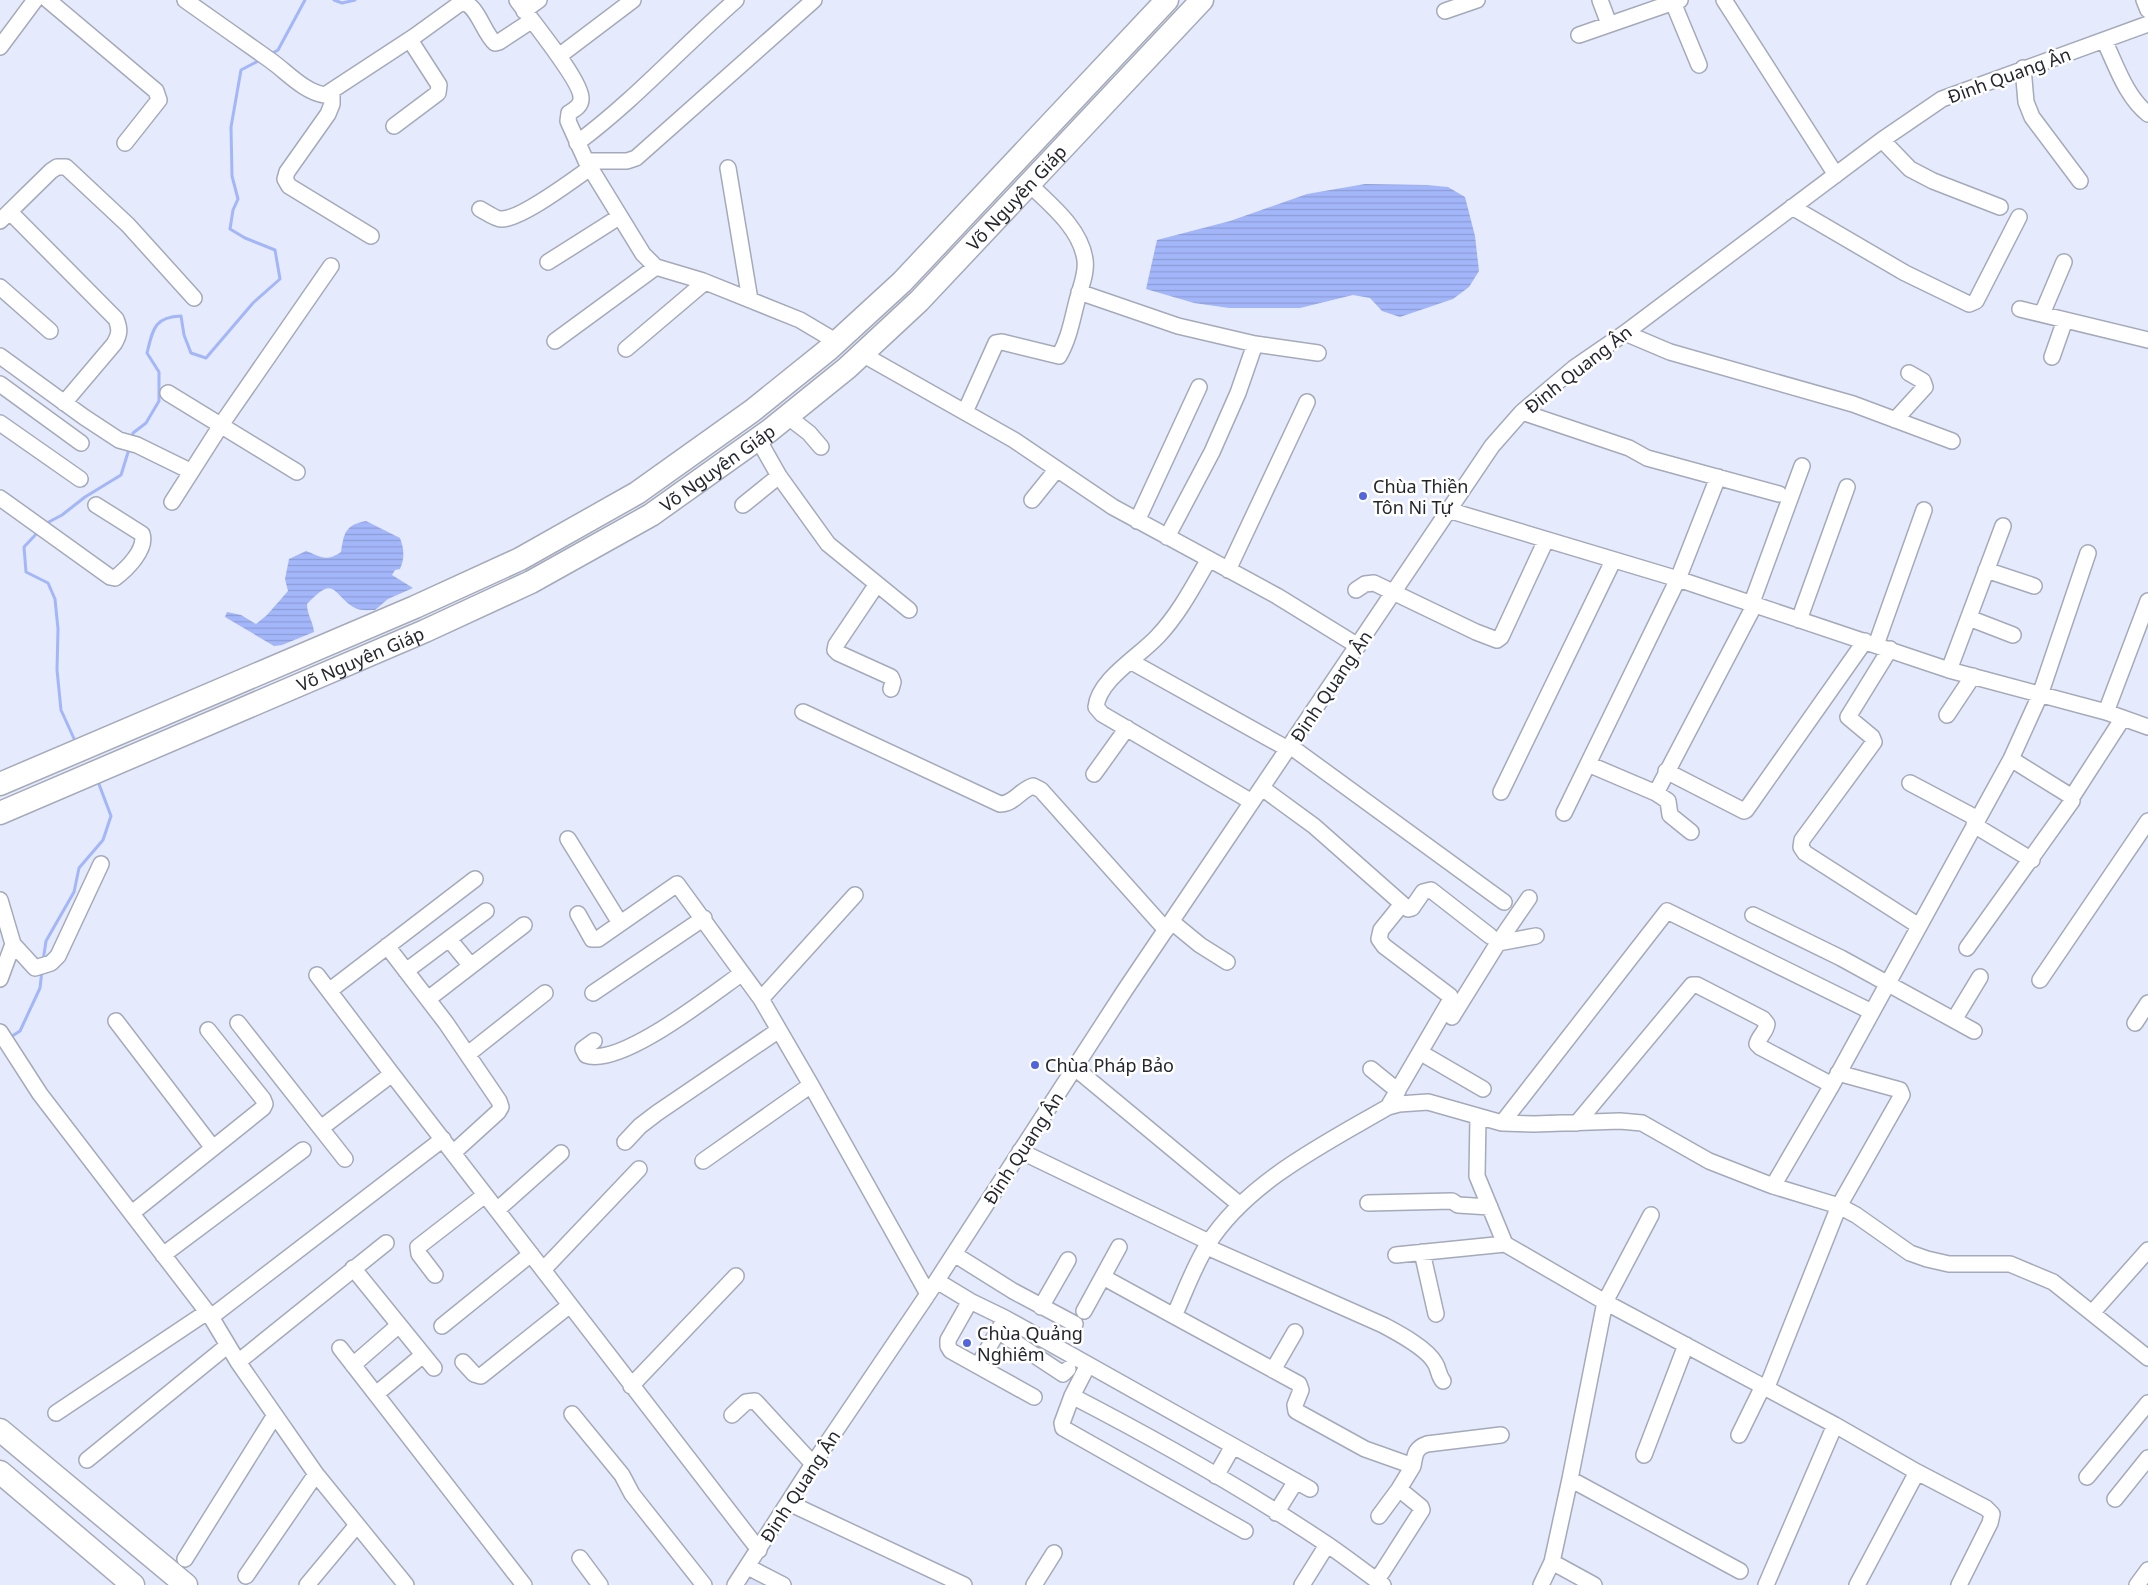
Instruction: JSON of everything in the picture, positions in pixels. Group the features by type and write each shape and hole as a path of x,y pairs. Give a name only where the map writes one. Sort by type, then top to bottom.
{"highway":[{"name":"Võ Nguyên Giáp","path":"0,784 415,607 520,559 637,493 752,411 836,342 902,282 1167,0"},
{"name":"Võ Nguyên Giáp","path":"0,812 425,631 531,582 651,515 758,439 787,416 862,354 920,301 1202,0"},
{"path":"0,1430 186,1585"},
{"path":"0,1472 133,1585"}],"street":[{"path":"0,47 35,0"},
{"path":"48,0 156,90 159,100 125,143"},
{"path":"185,0 290,77 312,91 325,95 410,40 462,2 466,3 474,11 495,43 499,42 524,11 539,0"},
{"path":"559,56 633,0"},
{"path":"577,143 612,117 705,27 736,0"},
{"path":"480,209 500,219 508,218 546,200 588,165 627,161 636,158 814,0"},
{"path":"1445,11 1477,0"},
{"path":"1600,0 1609,24"},
{"path":"1724,0 1836,175"},
{"path":"2144,0 2148,10"},
{"path":"1579,36 1675,1 1699,65"},
{"path":"524,11 559,56 580,91 582,98 579,106 569,113 568,121 588,165 643,254 656,267 705,282 800,320 836,342"},
{"name":"Đinh Quang Ân","path":"736,1585 814,1464 937,1281 1020,1151 1252,802 1492,446 1522,412 1574,368 1626,333 1882,140 1942,99 2148,24"},
{"path":"394,126 438,92 439,85 410,40"},
{"path":"2104,40 2131,96 2138,106 2148,114"},
{"path":"2023,68 2026,102 2032,117 2080,181"},
{"path":"332,92 332,104 328,114 287,172 286,179 289,186 371,236"},
{"path":"1882,140 1910,169 1933,181 2000,207"},
{"path":"64,403 114,344 120,334 116,318 5,216 51,171 57,167 66,167 128,225 194,298"},
{"path":"728,168 750,300"},
{"path":"965,412 996,343 1011,344 1059,356 1070,330 1084,278 1086,261 1081,242 1061,215 1029,184"},
{"path":"1792,207 1905,273 1969,304 1976,301 2019,217"},
{"path":"548,262 619,217"},
{"path":"2042,314 2064,262"},
{"path":"172,502 220,426 331,266"},
{"path":"555,341 656,267"},
{"path":"626,349 705,282"},
{"path":"0,287 50,331"},
{"path":"1079,292 1178,326 1255,344 1318,353"},
{"path":"2020,309 2148,340"},
{"path":"2052,357 2065,320"},
{"path":"1626,333 1670,352 1853,404 1952,441"},
{"path":"1167,537 1227,418 1255,344"},
{"path":"862,354 1014,440 1137,521 1209,559 1358,646"},
{"path":"0,356 119,440 137,445 190,471"},
{"path":"1895,420 1925,387 1923,381 1910,373"},
{"path":"0,384 81,443"},
{"path":"1137,521 1199,386"},
{"path":"168,393 297,472"},
{"path":"1228,570 1307,402"},
{"path":"1522,412 1629,448 1647,458 1779,494"},
{"path":"787,416 808,432 821,447"},
{"path":"0,423 80,479"},
{"path":"758,439 780,476 828,544 910,610"},
{"path":"1656,793 1753,605 1802,466"},
{"path":"1032,500 1057,469"},
{"path":"743,505 780,476"},
{"path":"1564,813 1678,579 1718,478"},
{"path":"1799,620 1848,487"},
{"path":"0,498 110,577 115,578 125,570 142,546 144,540 142,534 96,505"},
{"path":"1448,510 1678,579 1949,670 2106,712 2148,726"},
{"path":"1919,926 1805,853 1801,846 1802,840 1874,742 1872,737 1848,717 1877,645 1924,510"},
{"path":"1949,670 2003,526"},
{"path":"1356,590 1370,583 1484,636 1497,640 1501,637 1546,540"},
{"path":"1773,1186 1835,1079 2011,759 2040,694 2088,553"},
{"path":"1209,559 1188,596 1158,636 1110,680 1097,697 1096,707 1102,714 1252,802"},
{"path":"1501,792 1613,561"},
{"path":"1986,570 2034,586"},
{"path":"877,584 836,645 835,650 838,654 891,677 893,682 891,689"},
{"path":"2106,712 2148,601"},
{"path":"1969,618 2013,635"},
{"path":"1666,771 1744,811 1746,810 1877,645"},
{"path":"1130,661 1289,748 1504,902"},
{"path":"1947,715 1973,676"},
{"path":"803,712 1000,804 1010,802 1024,789 1033,786 1041,790 1169,926 1226,962"},
{"path":"1967,948 2032,860 2072,801 2072,797 2123,718"},
{"path":"1094,774 1127,728"},
{"path":"2011,759 2072,797"},
{"path":"1588,764 1656,793 1668,801 1670,815 1691,832"},
{"path":"1910,783 1976,822 2032,860"},
{"path":"1262,788 1314,826 1410,910 1423,892 1431,890 1494,939 1536,936"},
{"path":"2040,980 2145,830"},
{"path":"568,839 620,923"},
{"path":"0,900 13,944 35,968 51,962 58,956 66,943 101,864"},
{"path":"329,992 475,879"},
{"path":"578,914 595,940 678,884 704,918 741,974 761,999 812,1085 928,1294"},
{"path":"761,999 855,895"},
{"path":"1174,1316 1208,1244 1239,1204 1304,1158 1395,1100 1428,1057 1494,939 1529,898"},
{"path":"1395,1100 1452,999 1384,946 1379,939 1381,930 1402,904"},
{"path":"406,971 486,911"},
{"path":"1502,1123 1667,911 1872,1012"},
{"path":"1753,915 1888,983 1974,1031"},
{"path":"593,993 704,918"},
{"path":"428,999 524,925"},
{"path":"449,939 471,966"},
{"path":"0,978 13,944"},
{"path":"387,946 468,1054 499,1101 501,1108 454,1152"},
{"path":"594,1041 583,1049 584,1054 588,1057 625,1050 641,1042 741,974"},
{"path":"317,975 631,1386 759,1550"},
{"path":"1954,1020 1980,977"},
{"path":"1577,1123 1692,985 1697,985 1763,1019 1767,1024 1766,1030 1758,1040 1757,1044 1760,1047 1835,1079 1902,1092 1840,1206 1765,1387 1739,1435"},
{"path":"468,1054 545,993"},
{"path":"2135,1023 2148,1003"},
{"path":"116,1021 213,1148"},
{"path":"238,1023 346,1158"},
{"path":"132,1213 265,1104 264,1099 208,1030"},
{"path":"624,1142 657,1113 779,1030"},
{"path":"3,1038 40,1094 209,1314 227,1346 316,1474 357,1525 397,1581"},
{"path":"1428,1057 1483,1089"},
{"path":"1075,1068 1239,1204"},
{"path":"1371,1068 1395,1100 1428,1102 1502,1123 1534,1124 1620,1121 1642,1123 1667,1135 1709,1161 1773,1186 1840,1206 1856,1214 1910,1253 1949,1264 2010,1264 2023,1268 2053,1282 2148,1358"},
{"path":"321,1128 392,1074"},
{"path":"702,1161 812,1085"},
{"path":"1478,1117 1477,1176 1505,1244"},
{"path":"56,1413 209,1314 443,1139"},
{"path":"162,1255 303,1150"},
{"path":"1020,1151 1208,1244 1383,1325 1403,1336 1430,1356 1443,1381"},
{"path":"497,1210 561,1153"},
{"path":"544,1270 639,1169"},
{"path":"435,1275 419,1254 418,1248 485,1195"},
{"path":"1368,1203 1452,1201 1458,1205 1490,1207"},
{"path":"1542,1585 1552,1562 1605,1302 1651,1215"},
{"path":"238,1362 386,1242"},
{"path":"1396,1255 1505,1244 1605,1302 1986,1508 1992,1514 1990,1523 1959,1585"},
{"path":"1084,1311 1119,1247"},
{"path":"2092,1313 2148,1250"},
{"path":"1422,1252 1436,1314"},
{"path":"442,1326 531,1254"},
{"path":"954,1254 1013,1291 1074,1324"},
{"path":"1042,1307 1068,1260"},
{"path":"353,1268 434,1368"},
{"path":"631,1386 736,1276"},
{"path":"1103,1277 1273,1370 1300,1387 1295,1405 1296,1411 1365,1449 1413,1466"},
{"path":"937,1281 970,1301 1063,1374 1068,1369"},
{"path":"970,1301 948,1340 948,1346 952,1351 1034,1397"},
{"path":"463,1362 474,1374 481,1376 570,1305"},
{"path":"353,1365 399,1325"},
{"path":"1002,1325 1088,1365 1310,1489"},
{"path":"978,1366 1002,1325"},
{"path":"1273,1370 1295,1332"},
{"path":"1644,1455 1686,1345"},
{"path":"88,1460 227,1346"},
{"path":"340,1348 524,1585"},
{"path":"376,1394 423,1355"},
{"path":"1088,1365 1072,1396 1062,1423 1066,1431 1245,1531"},
{"path":"1072,1396 1131,1426 1216,1476 1327,1545 1380,1582 1383,1571 1422,1510 1421,1507 1399,1489"},
{"path":"732,1415 746,1402 755,1401 814,1464"},
{"path":"2087,1477 2148,1403"},
{"path":"572,1414 618,1468 632,1494 704,1585"},
{"path":"185,1559 275,1415"},
{"path":"1766,1585 1835,1425"},
{"path":"1379,1516 1413,1466 1416,1452 1420,1447 1427,1444 1501,1435"},
{"path":"1216,1476 1233,1446"},
{"path":"2116,1499 2148,1458"},
{"path":"1857,1585 1917,1472"},
{"path":"246,1576 316,1474"},
{"path":"1570,1479 1740,1570"},
{"path":"1276,1513 1296,1481"},
{"path":"789,1503 964,1585"},
{"path":"307,1585 357,1525"},
{"path":"1302,1585 1327,1545"},
{"path":"1034,1585 1054,1553"},
{"path":"580,1558 600,1585"},
{"path":"1552,1562 1594,1585"},
{"path":"748,1567 783,1585"},
{"path":"2137,1585 2148,1570"}],"shaded area":[{"path":"751,1573 775,1585 743,1585"}],"water":[{"path":"1365,184 1448,187 1465,197 1475,236 1479,271 1469,287 1453,299 1400,317 1382,311 1370,298 1353,295 1300,308 1229,308 1194,303 1146,289 1157,240 1230,221 1307,194"},
{"path":"366,521 400,538 403,561 400,569 395,570 392,575 413,588 388,599 375,610 357,609 333,590 329,588 324,590 307,604 314,632 282,645 274,646 225,617 227,612 241,615 256,624 267,615 288,591 285,579 289,559 306,551 324,558 336,555 341,552 347,531 354,525"}],"waterway":[{"path":"269,55 278,50 305,0"},
{"path":"334,0 342,3 355,0"},
{"path":"132,438 133,433 146,423 159,401 159,372 147,353 156,326 165,319 181,316 184,335 191,353 206,358 253,303 280,279 275,250 245,238 230,229 233,210 238,199 232,176 231,127 241,70 262,59"},
{"path":"45,524 62,515 85,497 121,475 130,446"},
{"path":"39,531 24,547 26,572 48,583 55,599 58,629 57,670 61,710 76,743"},
{"path":"43,961 46,941 74,892 79,868 103,840 111,816 97,779"},
{"path":"9,1038 20,1031 40,988 42,970"}],"place":[{"name":"Chùa Thiền Tôn Ni Tự","path":"1363,496"},
{"name":"Chùa Pháp Bảo","path":"1035,1065"},
{"name":"Chùa Quảng Nghiêm","path":"967,1343"}]}
